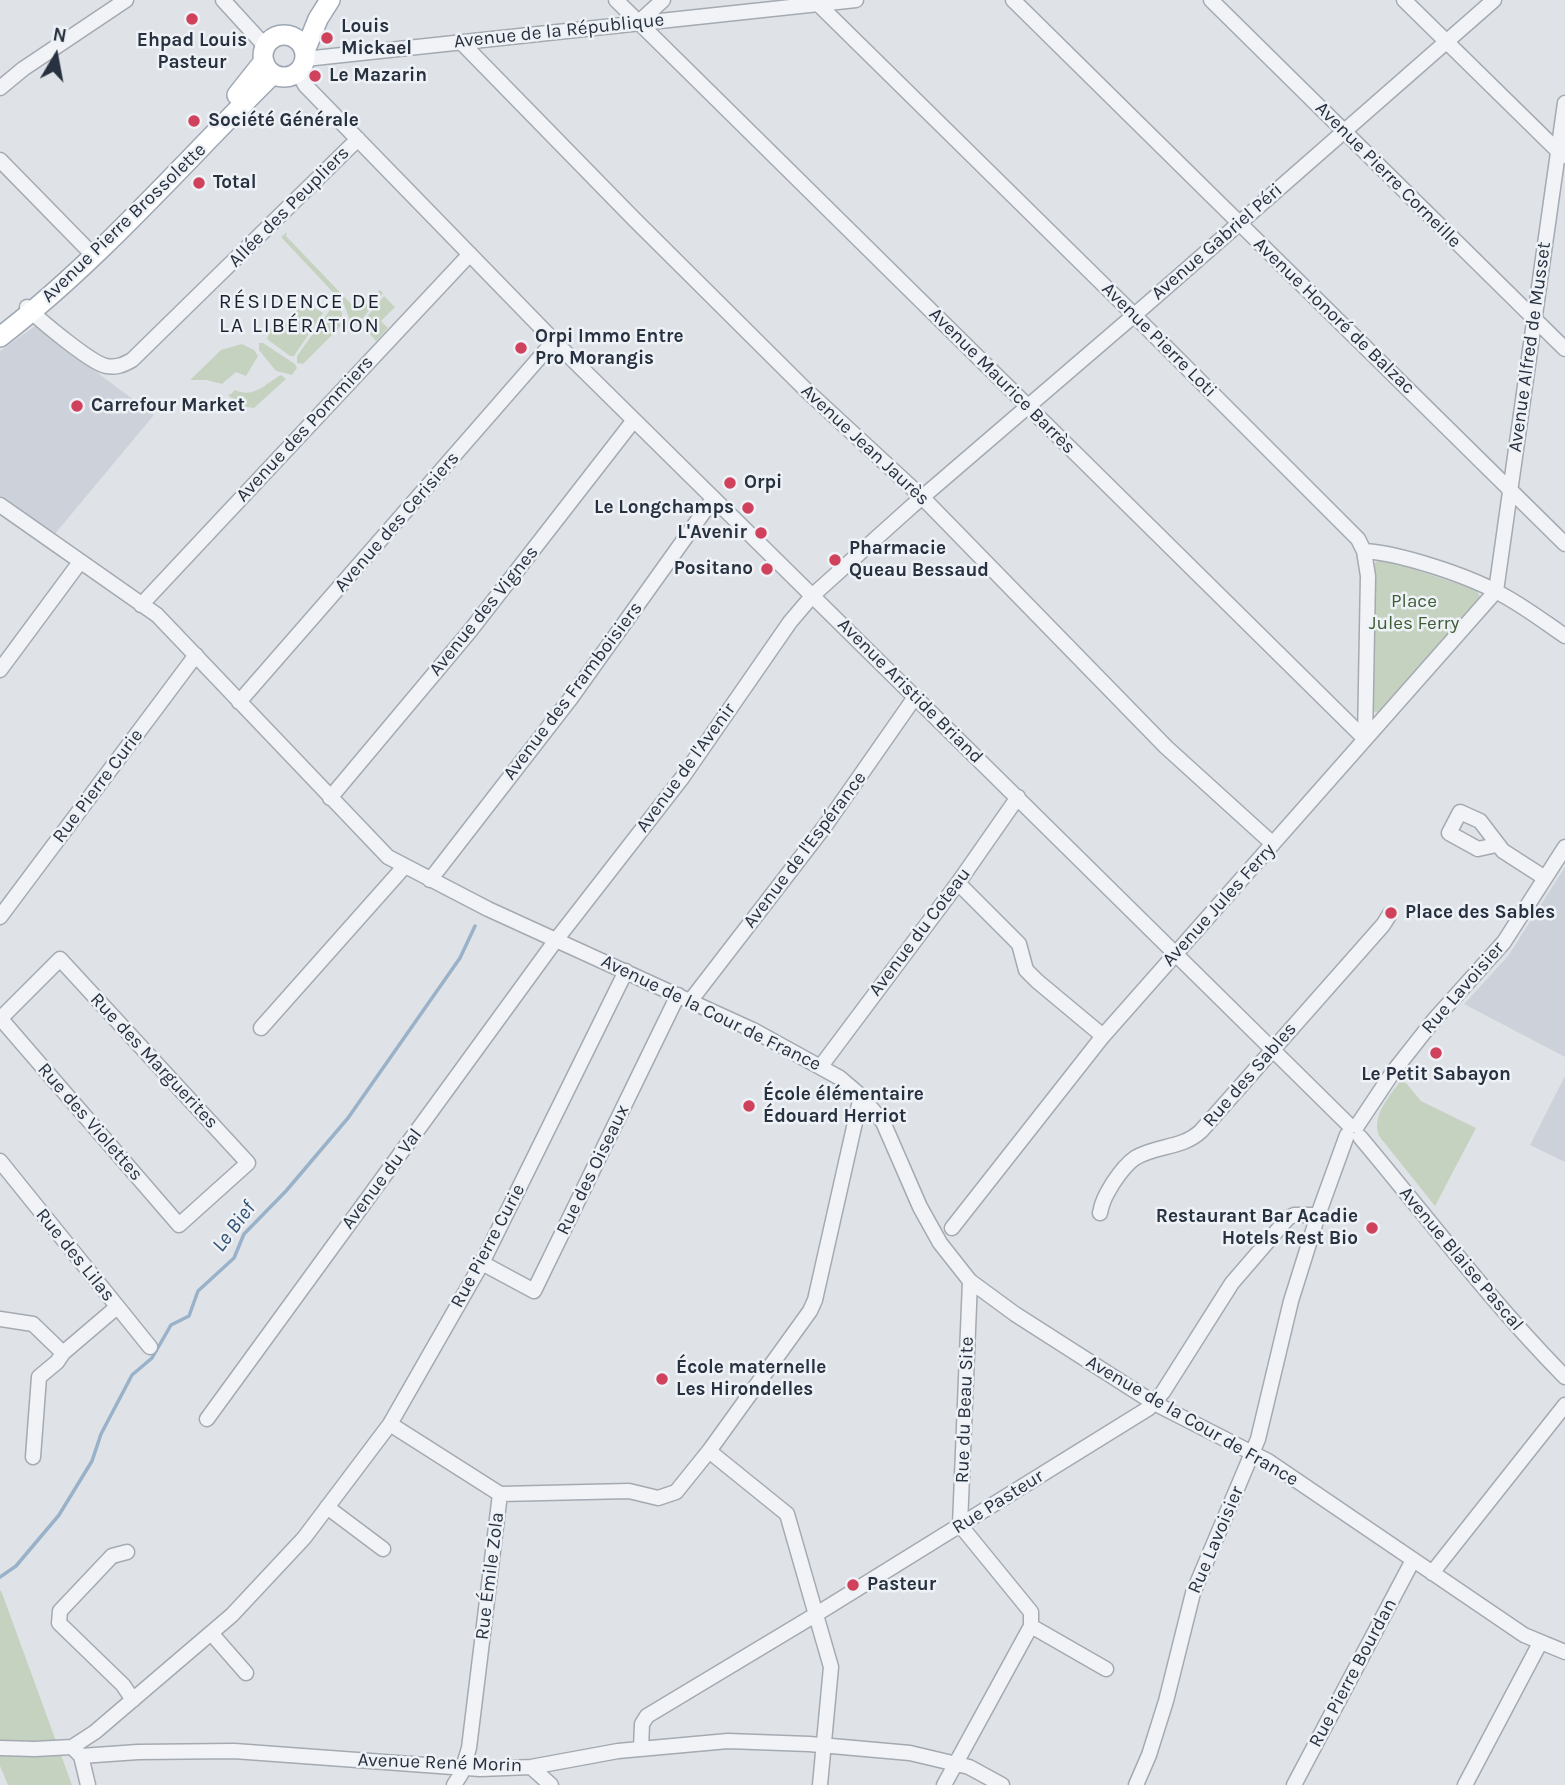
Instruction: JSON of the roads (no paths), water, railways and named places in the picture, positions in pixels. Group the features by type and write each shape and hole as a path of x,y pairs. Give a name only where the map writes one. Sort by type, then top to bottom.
{"main road":[{"path":"288,36 324,0"},
{"path":"302,61 296,39 279,36 271,40 268,61 287,77 302,61 315,25 330,0"},
{"name":"Avenue Pierre Brossolette","path":"0,337 90,252 226,114 268,61"},
{"name":"Avenue Pierre Brossolette","path":"0,324 28,308"}],"street":[{"path":"0,88 23,69 126,0"},
{"path":"223,0 268,61"},
{"name":"Avenue Maurice Barrès","path":"616,0 1365,740"},
{"path":"639,22 663,0"},
{"name":"Avenue de la République","path":"302,61 816,2 856,0"},
{"name":"Avenue Honoré de Balzac","path":"1013,0 1565,544"},
{"name":"Avenue Pierre Corneille","path":"1211,0 1565,349"},
{"path":"1404,0 1562,155"},
{"name":"Avenue Gabriel Péri","path":"813,595 1494,0"},
{"name":"Avenue Pierre Loti","path":"816,2 1345,525 1364,551"},
{"name":"Avenue Jean Jaurès","path":"461,42 758,342 923,498 1166,747 1273,844"},
{"name":"Avenue Aristide Briand","path":"302,61 302,81 554,341 1354,1131"},
{"name":"Avenue Alfred de Musset","path":"1496,591 1534,319 1562,155 1565,103"},
{"name":"Allée des Peupliers","path":"28,308 100,365 120,366 132,360 358,139"},
{"path":"0,160 90,252"},
{"name":"Avenue des Pommiers","path":"141,605 470,254"},
{"name":"Avenue des Cerisiers","path":"239,702 554,341"},
{"name":"Avenue des Vignes","path":"330,798 475,625 634,420"},
{"name":"Avenue des Framboisiers","path":"430,880 571,698 713,499"},
{"name":"Avenue de la Cour de France","path":"0,505 157,615 388,857 556,940 685,997 821,1066 861,1096 888,1130 920,1207 940,1242 970,1281 1015,1314 1154,1403 1253,1453 1524,1635 1540,1643 1562,1647"},
{"path":"1365,740 1368,576 1364,551 1386,552 1496,591 1565,636"},
{"path":"0,670 80,562"},
{"name":"Avenue Jules Ferry","path":"952,1228 1103,1035 1496,591"},
{"name":"Avenue de l'Avenir","path":"556,940 682,778 790,622 813,595"},
{"name":"Rue Pierre Curie","path":"0,917 196,656"},
{"name":"Avenue de l'Espérance","path":"685,997 825,826 915,697"},
{"name":"Avenue du Coteau","path":"821,1066 958,883 1018,797"},
{"path":"1496,845 1545,878"},
{"name":"Rue Lavoisier","path":"1136,1785 1149,1755 1166,1701 1193,1593 1253,1453 1291,1301 1318,1214 1354,1131 1393,1072 1434,1020 1504,942 1565,847"},
{"path":"261,1028 404,867"},
{"path":"958,883 1019,944 1026,970 1103,1035"},
{"name":"Rue des Sables","path":"1100,1213 1102,1200 1127,1165 1145,1153 1193,1139 1390,914"},
{"name":"Avenue du Val","path":"207,1419 556,940"},
{"name":"Rue des Marguerites","path":"0,1019 60,959 248,1163 179,1225"},
{"name":"Rue Pierre Curie","path":"77,1751 95,1732 232,1615 304,1538 390,1424 482,1263 626,971"},
{"name":"Rue des Oiseaux","path":"482,1263 534,1291 685,997"},
{"name":"Rue des Violettes","path":"0,1019 179,1225"},
{"path":"500,1494 629,1491 659,1498 676,1492 709,1451 816,1300 861,1096"},
{"name":"Avenue Blaise Pascal","path":"1354,1131 1469,1273 1565,1377"},
{"name":"Rue des Lilas","path":"0,1161 150,1347"},
{"name":"Rue Pasteur","path":"640,1748 642,1724 647,1716 815,1615 1126,1423 1154,1403 1232,1283 1288,1218 1294,1215 1318,1214"},
{"name":"Rue du Beau Site","path":"960,1525 970,1281"},
{"path":"33,1457 39,1377 117,1307"},
{"path":"0,1319 33,1324 63,1353"},
{"path":"1432,1573 1565,1405"},
{"name":"Rue Émile Zola","path":"390,1424 500,1494 469,1748 461,1774 454,1785"},
{"path":"709,1451 787,1514 831,1667 820,1785"},
{"path":"327,1507 383,1549"},
{"path":"944,1785 1031,1626 1031,1612 960,1525"},
{"path":"127,1552 112,1556 60,1611 59,1623 123,1685 133,1700"},
{"name":"Rue Pierre Bourdan","path":"1294,1785 1413,1560"},
{"path":"1031,1626 1106,1669"},
{"path":"211,1633 246,1673"},
{"path":"1465,1785 1540,1643"},
{"name":"Avenue René Morin","path":"0,1748 138,1752 234,1751 462,1768 531,1768 640,1748 728,1741 825,1745 910,1753 969,1767 1002,1785"},
{"path":"77,1751 88,1785"},
{"path":"531,1768 551,1785"}],"waterway":[{"name":"Le Bief","path":"0,1577 16,1566 59,1515 92,1461 101,1434 132,1375 152,1358 171,1325 189,1316 198,1291 234,1258 244,1234 286,1191 348,1118 460,958 475,926"}],"place":[{"name":"Ehpad Louis Pasteur","path":"192,19"},
{"name":"Louis Mickael","path":"327,38"},
{"name":"Le Mazarin","path":"315,76"},
{"name":"Société Générale","path":"194,121"},
{"name":"Total","path":"199,183"},
{"name":"Orpi Immo Entre Pro Morangis","path":"521,348"},
{"name":"Carrefour Market","path":"77,406"},
{"name":"Orpi","path":"730,483"},
{"name":"Le Longchamps","path":"748,508"},
{"name":"L'Avenir","path":"761,533"},
{"name":"Pharmacie Queau Bessaud","path":"835,560"},
{"name":"Positano","path":"767,569"},
{"name":"Place des Sables","path":"1391,913"},
{"name":"Le Petit Sabayon","path":"1436,1053"},
{"name":"École élémentaire Édouard Herriot","path":"749,1106"},
{"name":"Restaurant Bar Acadie Hotels Rest Bio","path":"1372,1228"},
{"name":"École maternelle Les Hirondelles","path":"662,1379"},
{"name":"Pasteur","path":"853,1585"}],"district":[{"name":"RÉSIDENCE DE LA LIBÉRATION","path":"300,314"}],"park label":[{"name":"Place Jules Ferry","path":"1414,613"}]}
